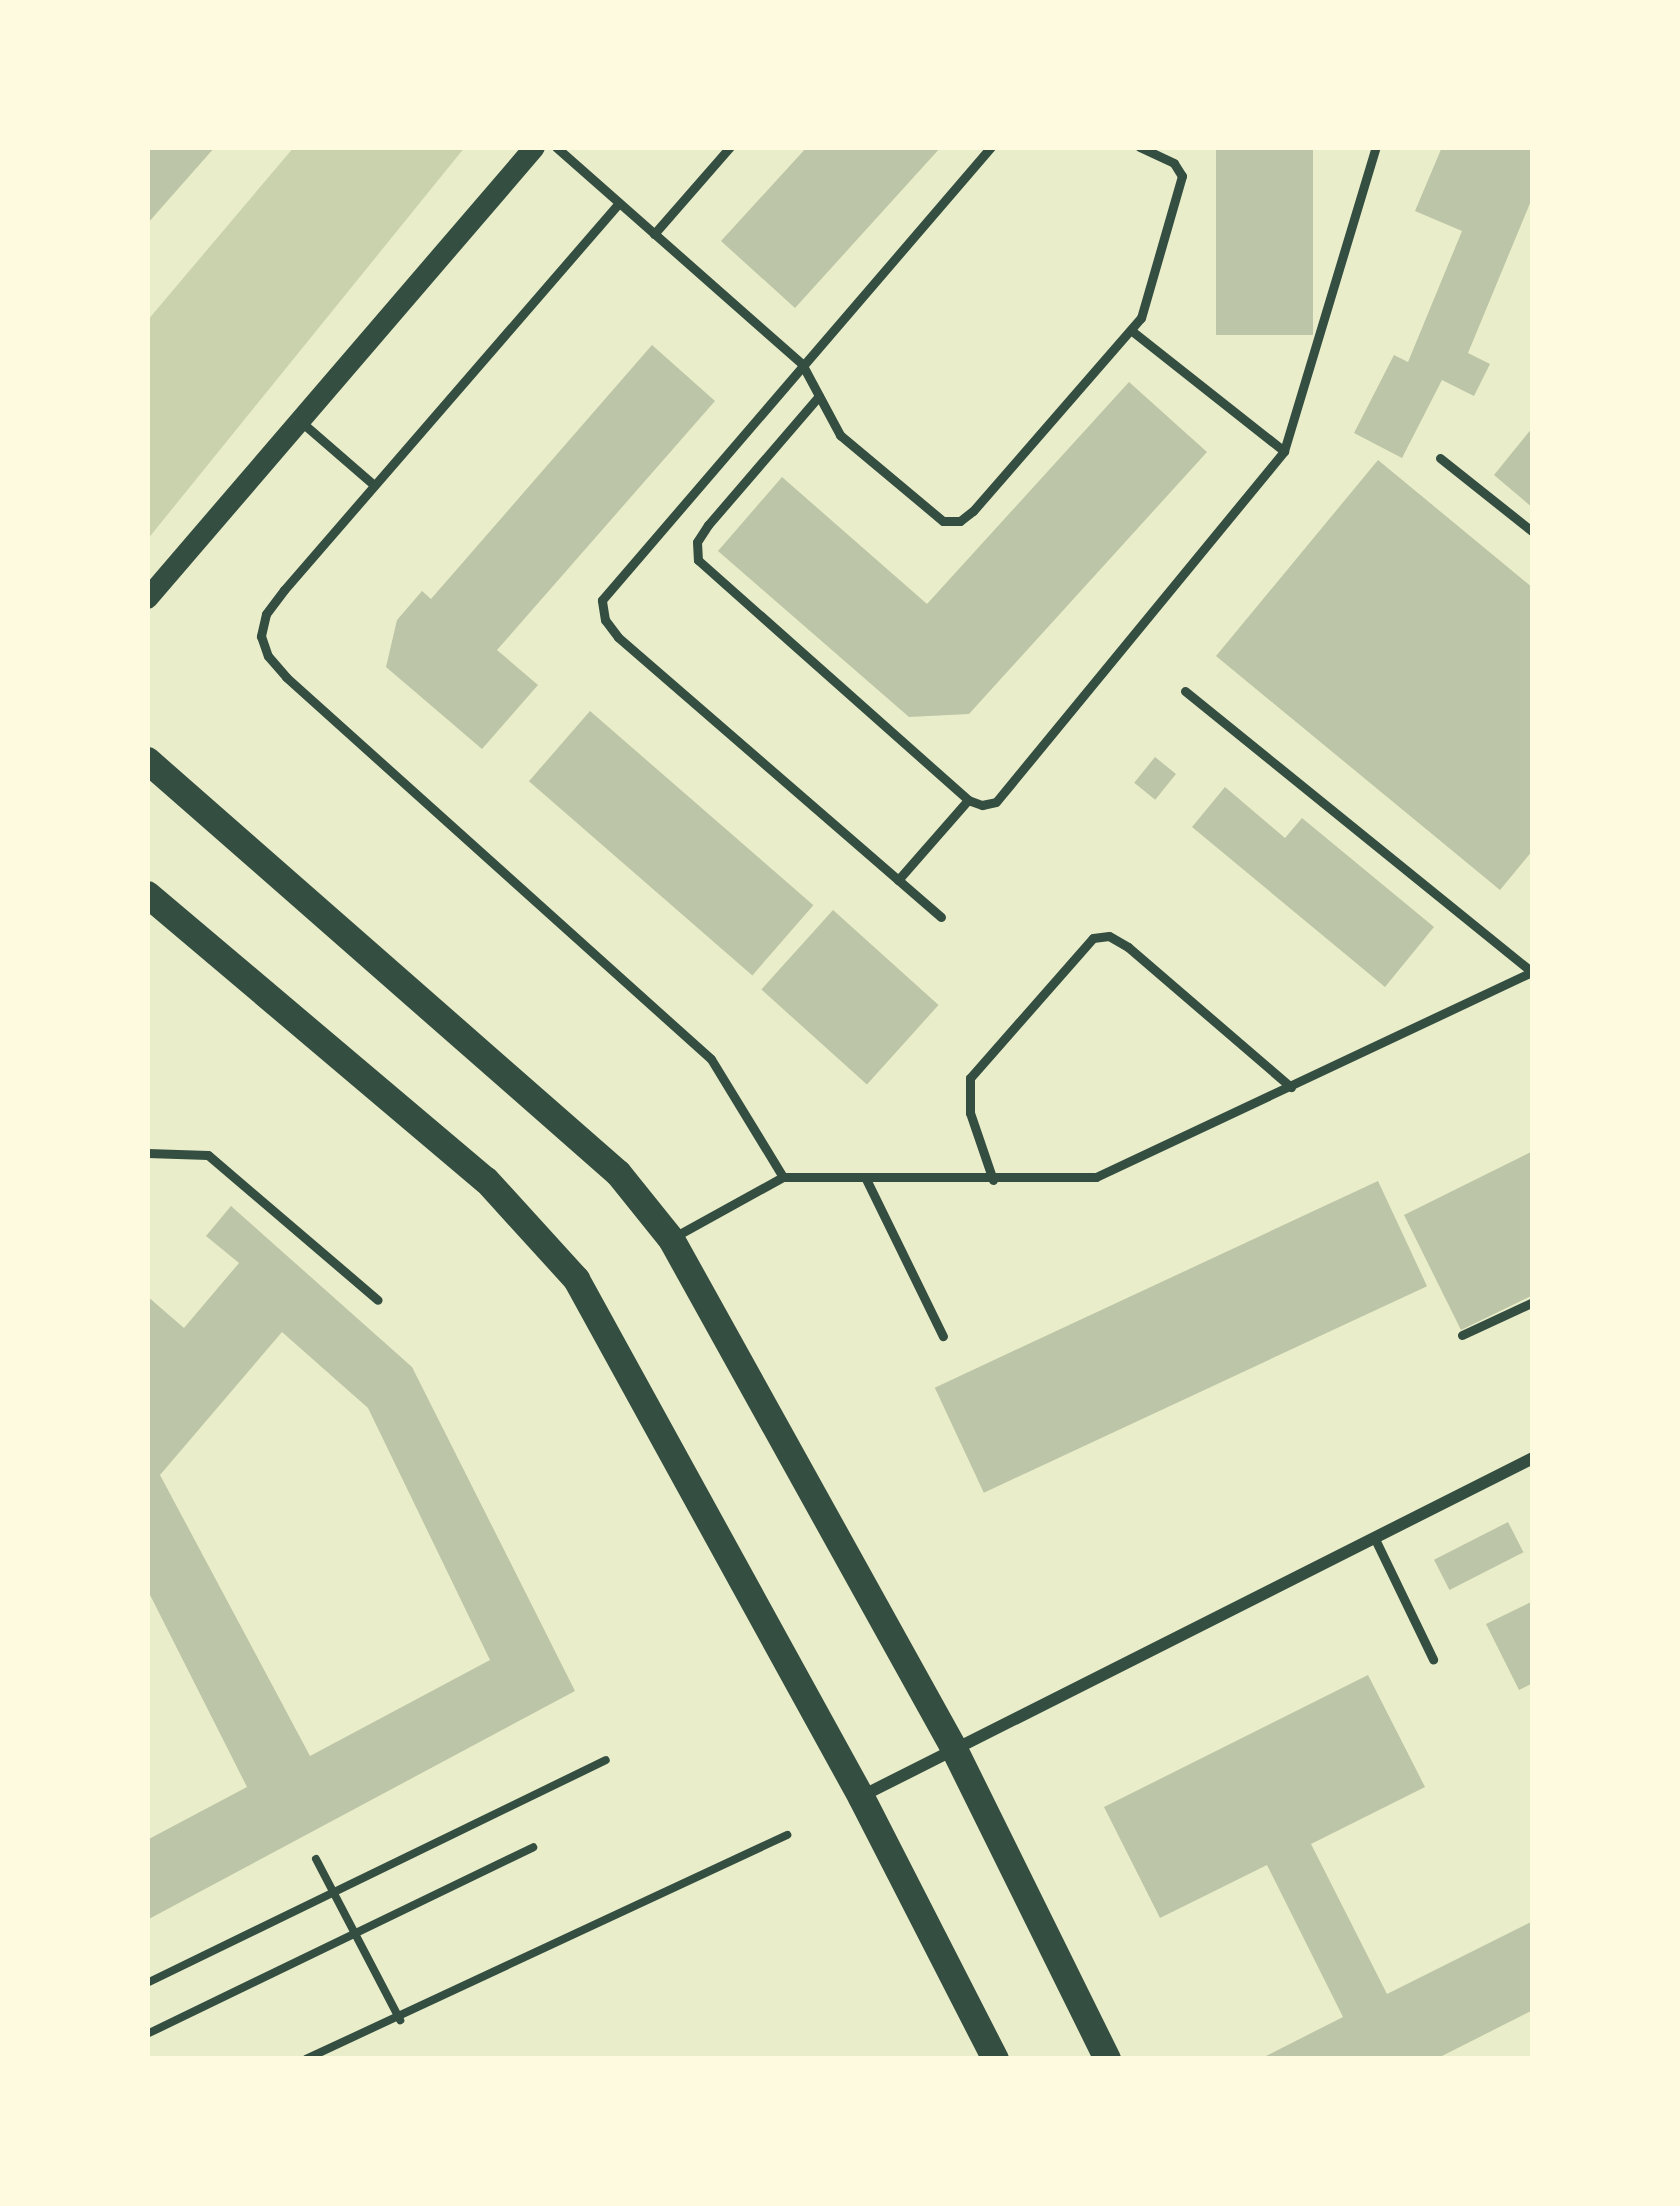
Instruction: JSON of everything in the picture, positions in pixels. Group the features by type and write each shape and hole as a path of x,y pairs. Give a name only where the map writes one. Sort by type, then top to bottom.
{"main road":[{"path":"147,760 618,1173 671,1239 953,1748 1107,2059"},
{"path":"147,894 485,1180 576,1279 861,1797 995,2059"}],"street":[{"path":"147,598 534,147"},
{"path":"861,1797 1533,1458"}],"lane":[{"path":"556,147 802,364 840,435 943,521 960,521 1141,318 1181,176 1174,163 1140,147"},
{"path":"653,234 730,147"},
{"path":"941,917 604,620 602,600 991,147"},
{"path":"819,396 708,525 698,542 698,560 968,800 982,805 1009,791 1284,451 1376,147"},
{"path":"619,202 266,614 261,635 268,656 666,1013 711,1059 783,1177"},
{"path":"1132,331 1284,451"},
{"path":"299,420 374,485"},
{"path":"1440,458 1533,532"},
{"path":"671,1239 783,1177 1096,1177 1532,971 1185,691"},
{"path":"898,880 968,800"},
{"path":"993,1180 970,1113 970,1078 1093,938 1109,936 1128,946 1291,1087"},
{"path":"147,1153 208,1155 378,1300"},
{"path":"866,1179 943,1336"},
{"path":"1462,1336 1533,1301"},
{"path":"1375,1537 1433,1659"}],"path":[{"path":"147,1983 606,1760"},
{"path":"306,2059 400,2020 787,1835"},
{"path":"147,2034 533,1847"},
{"path":"316,1859 400,2020"}],"green space":[{"path":"294,147 465,147 147,540 147,321"}],"building":[{"path":"147,147 215,147 147,224"},
{"path":"807,147 941,147 795,308 721,241"},
{"path":"1216,147 1313,147 1313,335 1216,335"},
{"path":"1442,147 1533,147 1533,196 1468,353 1490,364 1474,396 1442,380 1402,458 1354,433 1394,355 1408,362 1462,231 1415,211"},
{"path":"652,345 715,401 497,650 538,685 482,749 386,667 397,620 422,591 431,599"},
{"path":"1129,382 1207,452 969,714 909,717 718,551 782,477 927,604"},
{"path":"1533,427 1533,508 1494,475"},
{"path":"1378,460 1533,588 1533,850 1500,890 1216,656"},
{"path":"590,711 813,905 752,975 529,781"},
{"path":"1155,757 1176,774 1155,800 1134,783"},
{"path":"1225,787 1285,838 1302,818 1434,927 1385,987 1192,827"},
{"path":"833,910 939,1005 867,1085 761,990"},
{"path":"1533,1151 1533,1295 1461,1330 1404,1215"},
{"path":"1378,1181 1427,1286 984,1493 935,1388"},
{"path":"231,1206 412,1367 575,1691 147,1920 147,1840 247,1787 147,1589 147,1296 184,1328 239,1263 206,1236","holes":["282,1332 368,1408 490,1660 310,1756 160,1475"]},
{"path":"1508,1522 1523,1552 1449,1590 1434,1560"},
{"path":"1533,1601 1533,1683 1519,1690 1486,1624"},
{"path":"1368,1675 1425,1787 1311,1844 1387,1994 1533,1921 1533,2010 1436,2059 1260,2059 1343,2017 1267,1865 1160,1918 1104,1807"}]}
